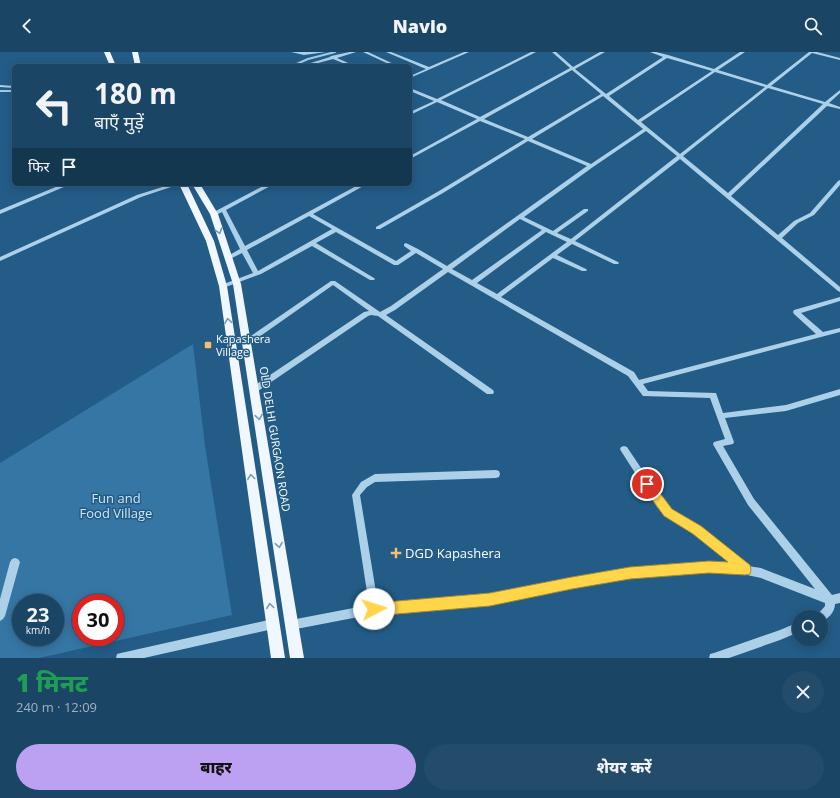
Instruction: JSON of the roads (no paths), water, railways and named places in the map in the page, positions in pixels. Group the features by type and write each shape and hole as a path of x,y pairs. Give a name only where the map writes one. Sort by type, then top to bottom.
{"main road":[{"path":"106,52 112,64"},
{"path":"135,52 138,64"},
{"path":"184,186 210,240 222,286 278,658"},
{"name":"OLD DELHI GURGAON ROAD","path":"197,186 214,214 236,281 255,389 297,658"}],"street":[{"path":"293,52 304,54 324,52"},
{"path":"309,64 332,57 339,53 354,52"},
{"path":"365,52 392,64"},
{"path":"388,52 428,68"},
{"path":"412,76 464,52"},
{"path":"412,113 534,52"},
{"path":"554,52 840,290"},
{"path":"412,157 603,52"},
{"path":"652,52 840,108"},
{"path":"638,122 743,52"},
{"path":"498,297 571,242 678,156 812,52 840,59"},
{"path":"378,228 604,95 667,56"},
{"path":"332,57 348,64"},
{"path":"0,86 12,87"},
{"path":"412,90 591,166"},
{"path":"728,196 840,91"},
{"path":"255,389 366,314 377,313 393,308 646,128"},
{"path":"778,239 796,222 812,214 840,182"},
{"path":"0,212 63,186"},
{"path":"0,259 139,196 171,186"},
{"path":"214,214 267,186"},
{"path":"228,258 360,186"},
{"path":"223,209 256,274"},
{"path":"552,232 586,210"},
{"path":"310,214 396,264 416,250"},
{"path":"520,217 616,263"},
{"path":"473,283 546,229"},
{"path":"222,286 256,274 337,230"},
{"path":"312,243 372,279"},
{"path":"406,245 631,374 643,392 649,395 713,395 730,442 717,444 751,502 830,600 830,608 828,610"},
{"path":"553,255 584,270"},
{"path":"247,342 333,282 490,392"},
{"path":"822,335 796,312 840,299"},
{"path":"638,383 840,330"},
{"path":"720,416 786,408 840,392"},
{"path":"624,449 660,504 668,513 697,530 745,570"},
{"path":"374,609 356,495 360,487 366,482 375,478 496,474"},
{"path":"0,616 15,562"},
{"path":"291,625 374,609 490,600 630,573 709,567 745,570 782,580 830,600 840,598"},
{"path":"121,658 273,624"},
{"path":"714,658 792,629"}],"waterway":[{"path":"297,64 308,59 335,52"},
{"path":"0,91 12,91"}],"place":[{"name":"Kapashera Village","path":"208,345"},
{"name":"DGD Kapashera","path":"396,553"}],"park label":[{"name":"Fun and Food Village","path":"116,506"}]}
